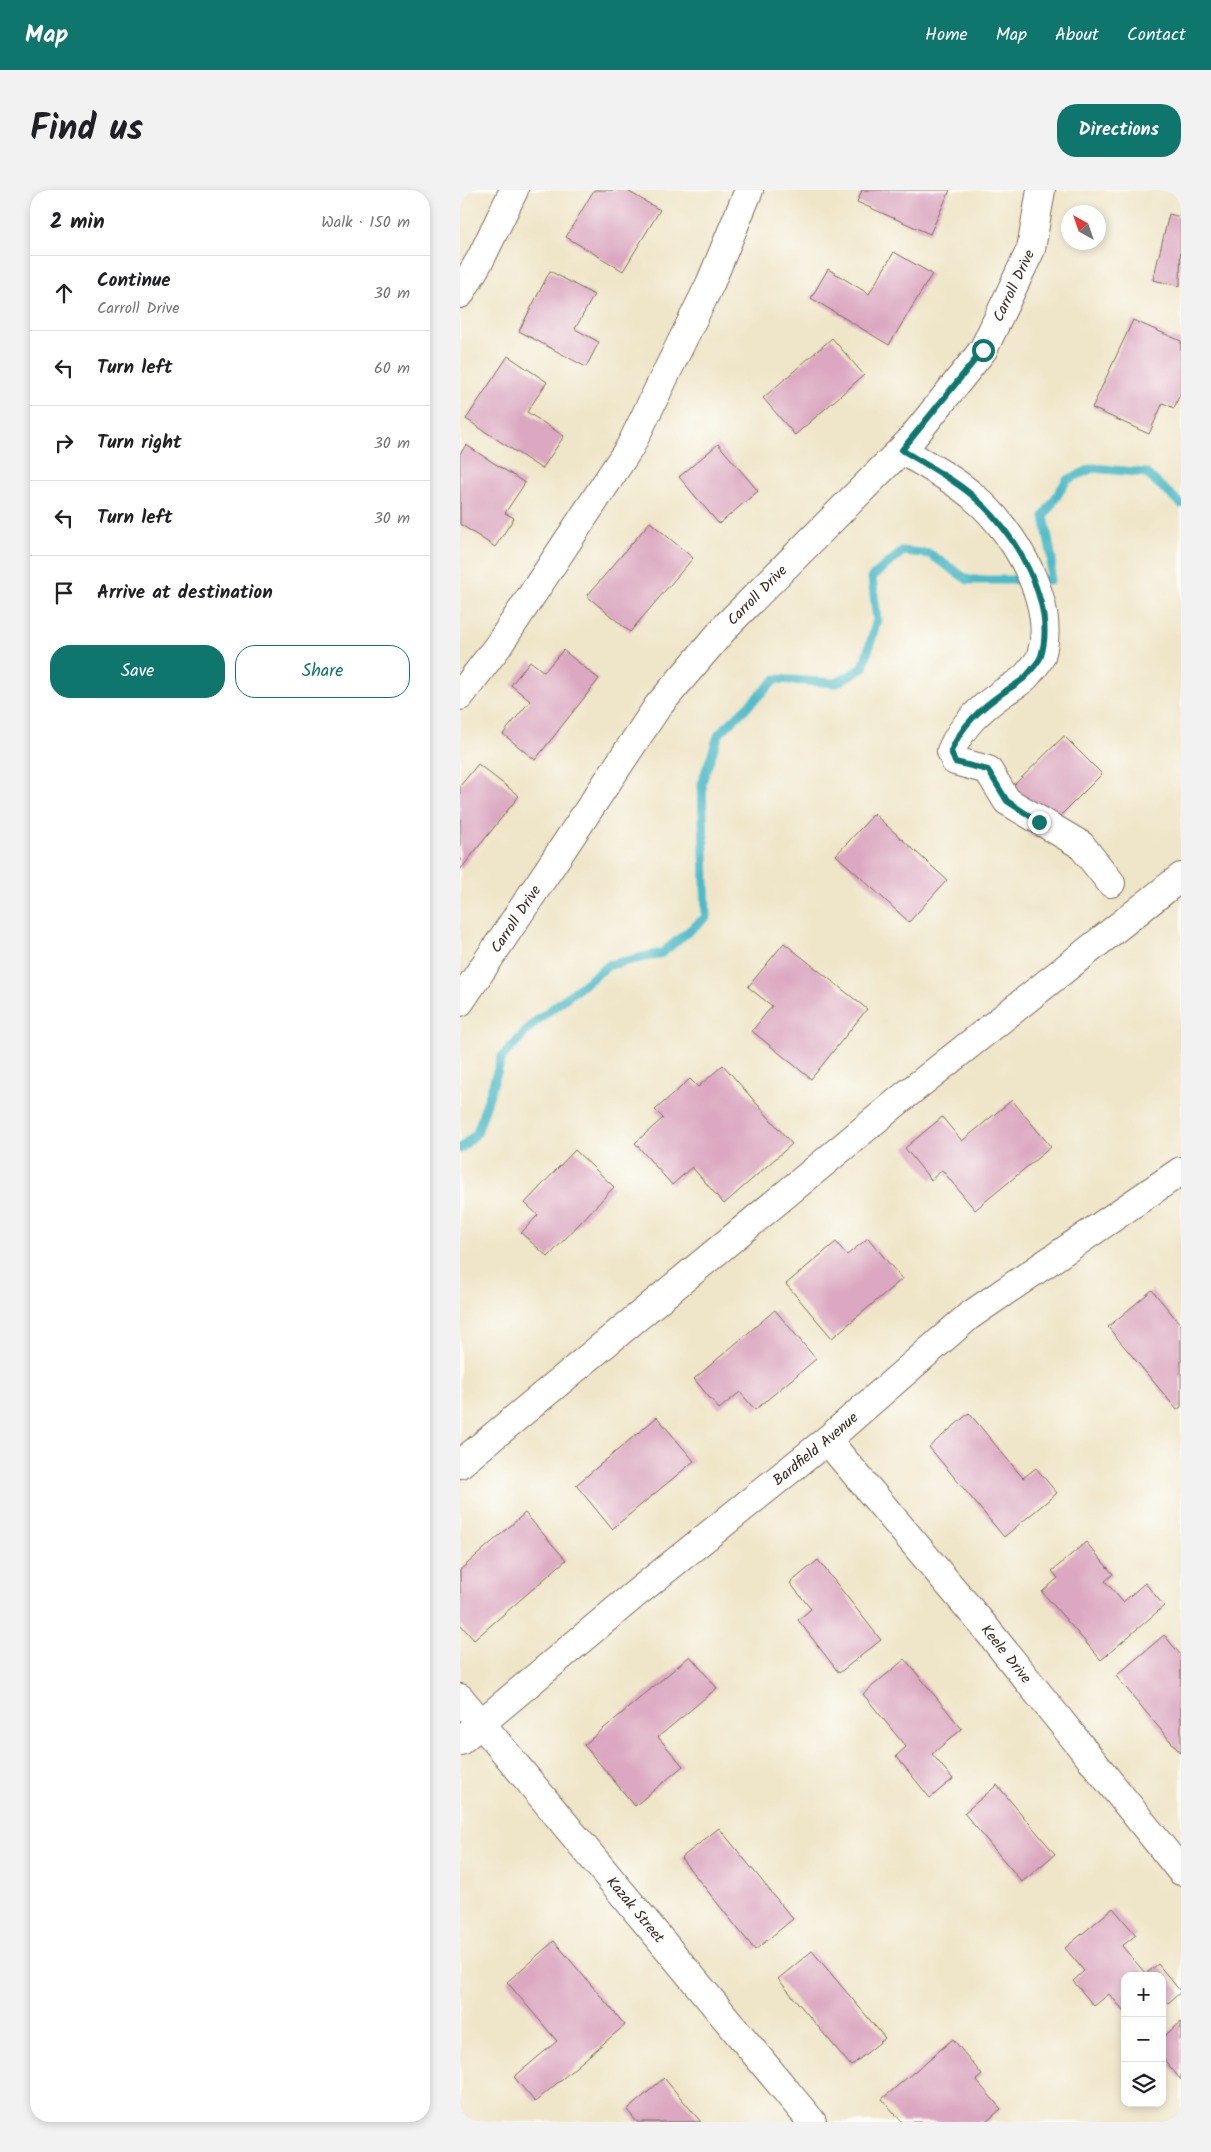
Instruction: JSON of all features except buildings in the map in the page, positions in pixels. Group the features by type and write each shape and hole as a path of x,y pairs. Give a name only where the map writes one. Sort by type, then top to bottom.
{"street":[{"path":"460,294 514,190"},
{"path":"460,696 498,646 630,447 710,284 750,190"},
{"name":"Carroll Drive","path":"460,1002 658,706 728,624 902,450 983,350 1031,249 1041,190"},
{"path":"902,450 974,496 1009,534 1022,558 1039,598 1044,634 1040,657 1027,676 974,715 958,735 951,751 955,762 988,770 1007,801 1081,845 1111,882"},
{"path":"460,1464 902,1098 1181,877"},
{"name":"Bardfield Avenue","path":"460,1741 634,1595 827,1440 969,1316 1177,1182"},
{"name":"Keele Drive","path":"827,1440 984,1626 1181,1871"},
{"name":"Kazak Street","path":"460,1698 812,2122"}],"waterway":[{"path":"460,1149 477,1133 502,1057 536,1021 609,965 662,953 706,917 702,782 719,734 776,679 836,683 863,668 877,620 872,577 903,551 930,554 968,580 1050,580 1052,559 1044,516 1067,480 1093,468 1146,473 1181,504"}],"route":[{"path":"983,350 902,450 974,496 991,512 1009,534 1022,558 1039,598 1044,634 1040,657 1027,676 974,715 958,735 951,751 955,762 974,765 988,770 1007,801 1039,822"}]}
